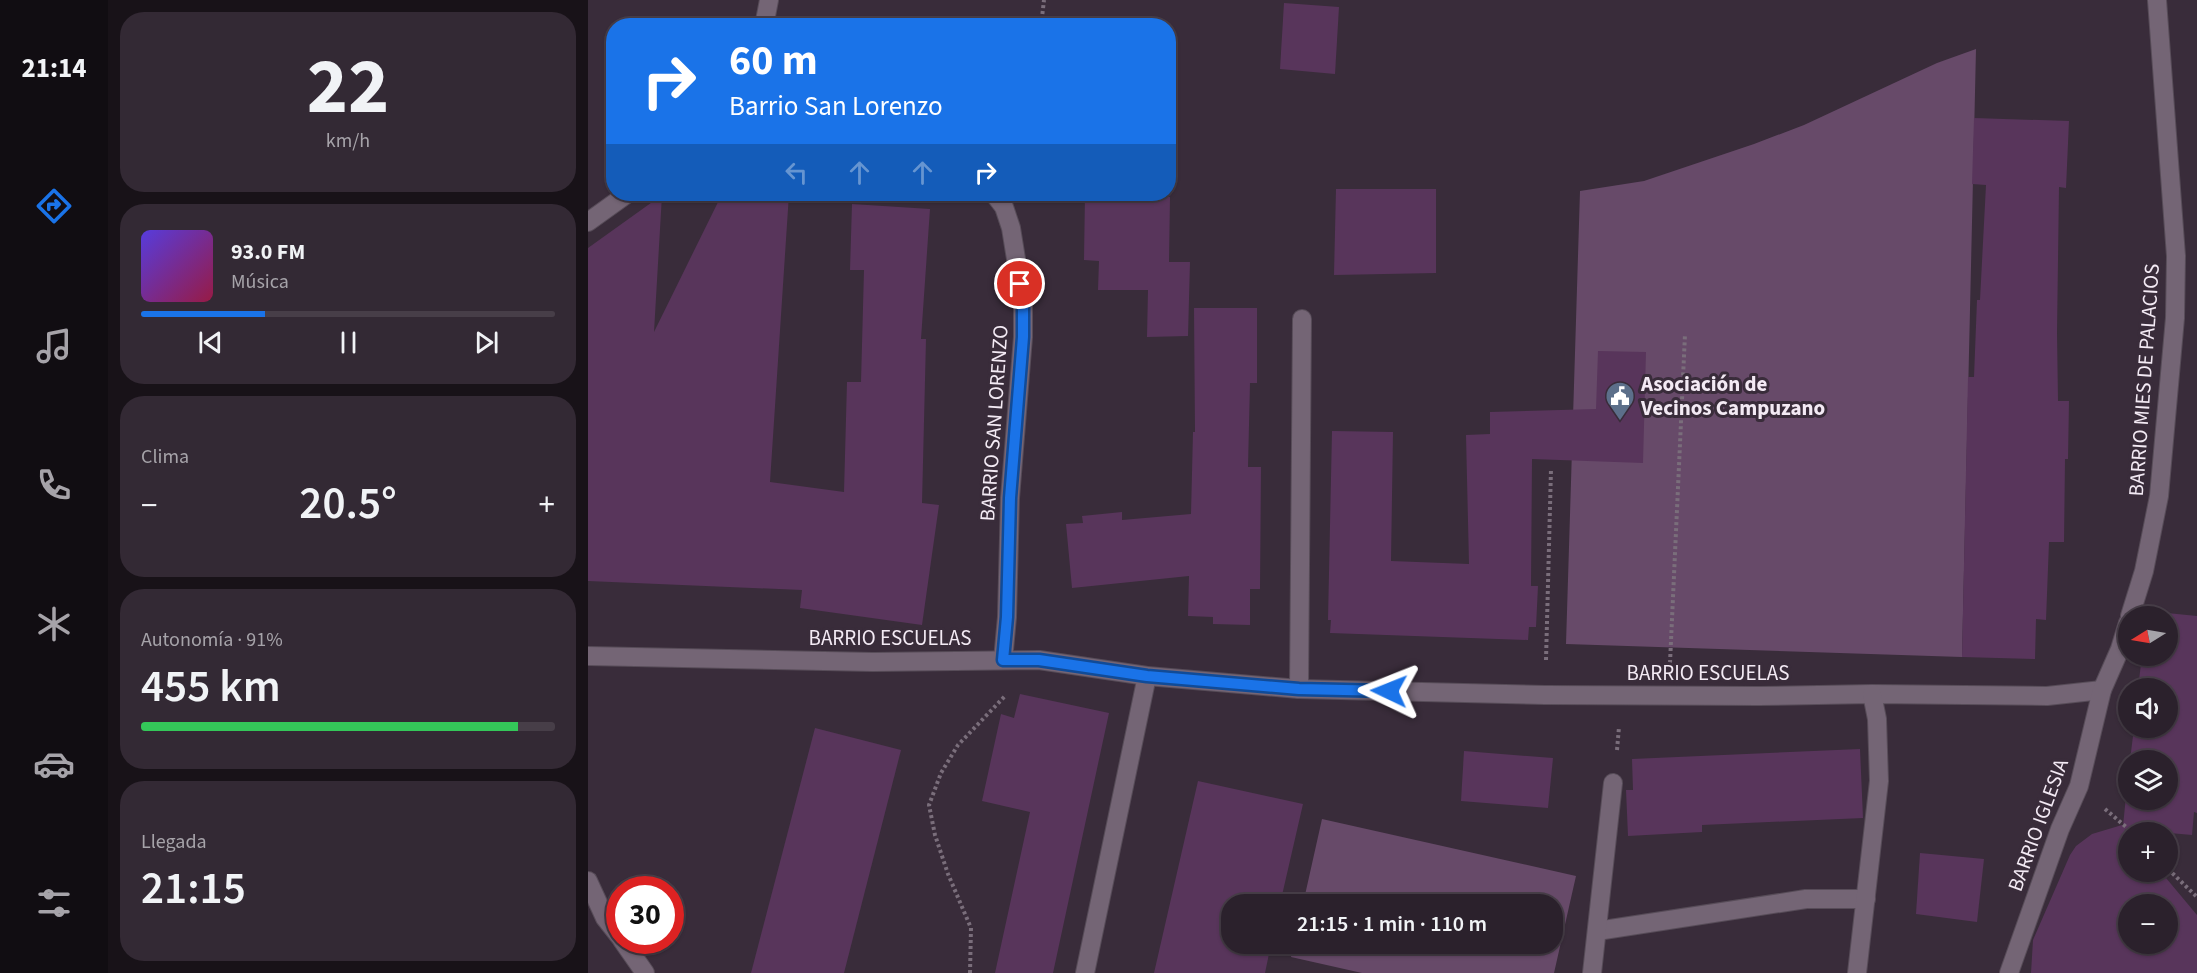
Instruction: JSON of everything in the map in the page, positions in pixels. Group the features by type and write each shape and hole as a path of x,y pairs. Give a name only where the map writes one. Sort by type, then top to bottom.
{"street":[{"path":"766,18 769,0"},
{"name":"BARRIO MIES DE PALACIOS","path":"2133,606 2144,571 2159,496 2175,318 2176,256 2157,0"},
{"path":"588,222 617,201"},
{"name":"BARRIO SAN LORENZO","path":"999,201 1004,207 1011,228 1023,302 1023,337 1010,498 1007,617 1003,660"},
{"path":"1299,689 1302,319"},
{"path":"2102,690 2118,654"},
{"name":"BARRIO ESCUELAS","path":"588,656 873,662 1039,660 1147,676 1299,689 1545,695 2047,696 2102,690"},
{"path":"1085,973 1147,676"},
{"name":"BARRIO IGLESIA","path":"2009,973 2060,829 2079,786 2102,690"},
{"path":"1857,973 1879,781 1877,719 1872,694"},
{"path":"1593,973 1613,783"},
{"path":"588,881 606,919"},
{"path":"1598,931 1806,899 1866,899"},
{"path":"632,954 645,973"}],"path":[{"path":"1042,18 1044,0"},
{"path":"1669,696 1685,334"},
{"path":"1545,695 1551,469"},
{"path":"970,973 971,928 935,836 929,805 941,773 958,746 1039,660"},
{"path":"2178,879 2197,897"}],"shaded area":[{"path":"1976,49 1962,657 1566,644 1580,191 1644,181 1754,144 1804,125 1937,63"},
{"path":"1322,819 1576,876 1563,933 1563,894 1305,894"},
{"path":"1292,954 1558,954 1554,973 1362,973 1291,957"}],"building":[{"path":"1284,3 1339,7 1335,74 1280,69"},
{"path":"1974,118 2069,121 2066,188 2059,187 2057,333 2058,401 2069,401 2068,459 2065,459 2064,542 2049,542 2046,620 2036,619 2035,659 1962,657 1968,377 1974,377 1977,300 1980,300 1986,185 1972,184"},
{"path":"1336,189 1436,189 1436,273 1334,275"},
{"path":"654,201 662,201 654,332 719,201 789,201 770,482 844,492 847,382 861,382 864,270 850,270 852,204 930,209 921,339 926,339 922,503 939,505 922,625 800,608 802,590 588,581 588,248"},
{"path":"1085,201 1170,201 1169,262 1190,262 1188,336 1147,337 1148,290 1098,290 1099,261 1084,260"},
{"path":"1194,308 1257,308 1257,383 1250,383 1248,467 1261,467 1260,589 1250,589 1250,625 1213,624 1213,617 1188,616 1189,576 1072,588 1066,524 1083,523 1082,516 1122,512 1122,520 1191,514 1193,432 1195,432"},
{"path":"1598,351 1646,352 1643,463 1532,459 1531,586 1538,586 1536,627 1529,627 1528,640 1330,633 1331,620 1328,620 1332,431 1393,432 1391,561 1469,564 1466,435 1490,434 1490,412 1596,409"},
{"path":"2178,614 2197,616 2197,813 2194,812 2192,835 2178,834 2178,822 2123,822 2125,810 2178,810 2178,750 2131,750 2133,738 2178,738 2178,678 2139,678 2141,666 2178,666"},
{"path":"1020,694 1109,713 1053,973 995,973 1030,812 982,801 1001,714 1014,718"},
{"path":"815,728 901,750 844,973 751,973"},
{"path":"1860,749 1863,818 1702,825 1702,832 1628,836 1626,790 1633,790 1632,759"},
{"path":"1464,751 1553,758 1548,808 1461,801"},
{"path":"1198,781 1303,804 1282,894 1221,894 1221,954 1269,954 1265,973 1154,973"},
{"path":"2118,826 2118,882 2169,882 2197,915 2197,973 2031,973 2033,940 2070,855 2076,846 2092,834"},
{"path":"1920,853 1984,859 1977,922 1916,914"}],"place":[{"name":"Asociación de Vecinos Campuzano","path":"1620,422"}],"route":[{"path":"1020,284 1023,302 1023,337 1010,498 1007,617 1003,660 1039,660 1147,676 1299,689 1389,691"}]}
